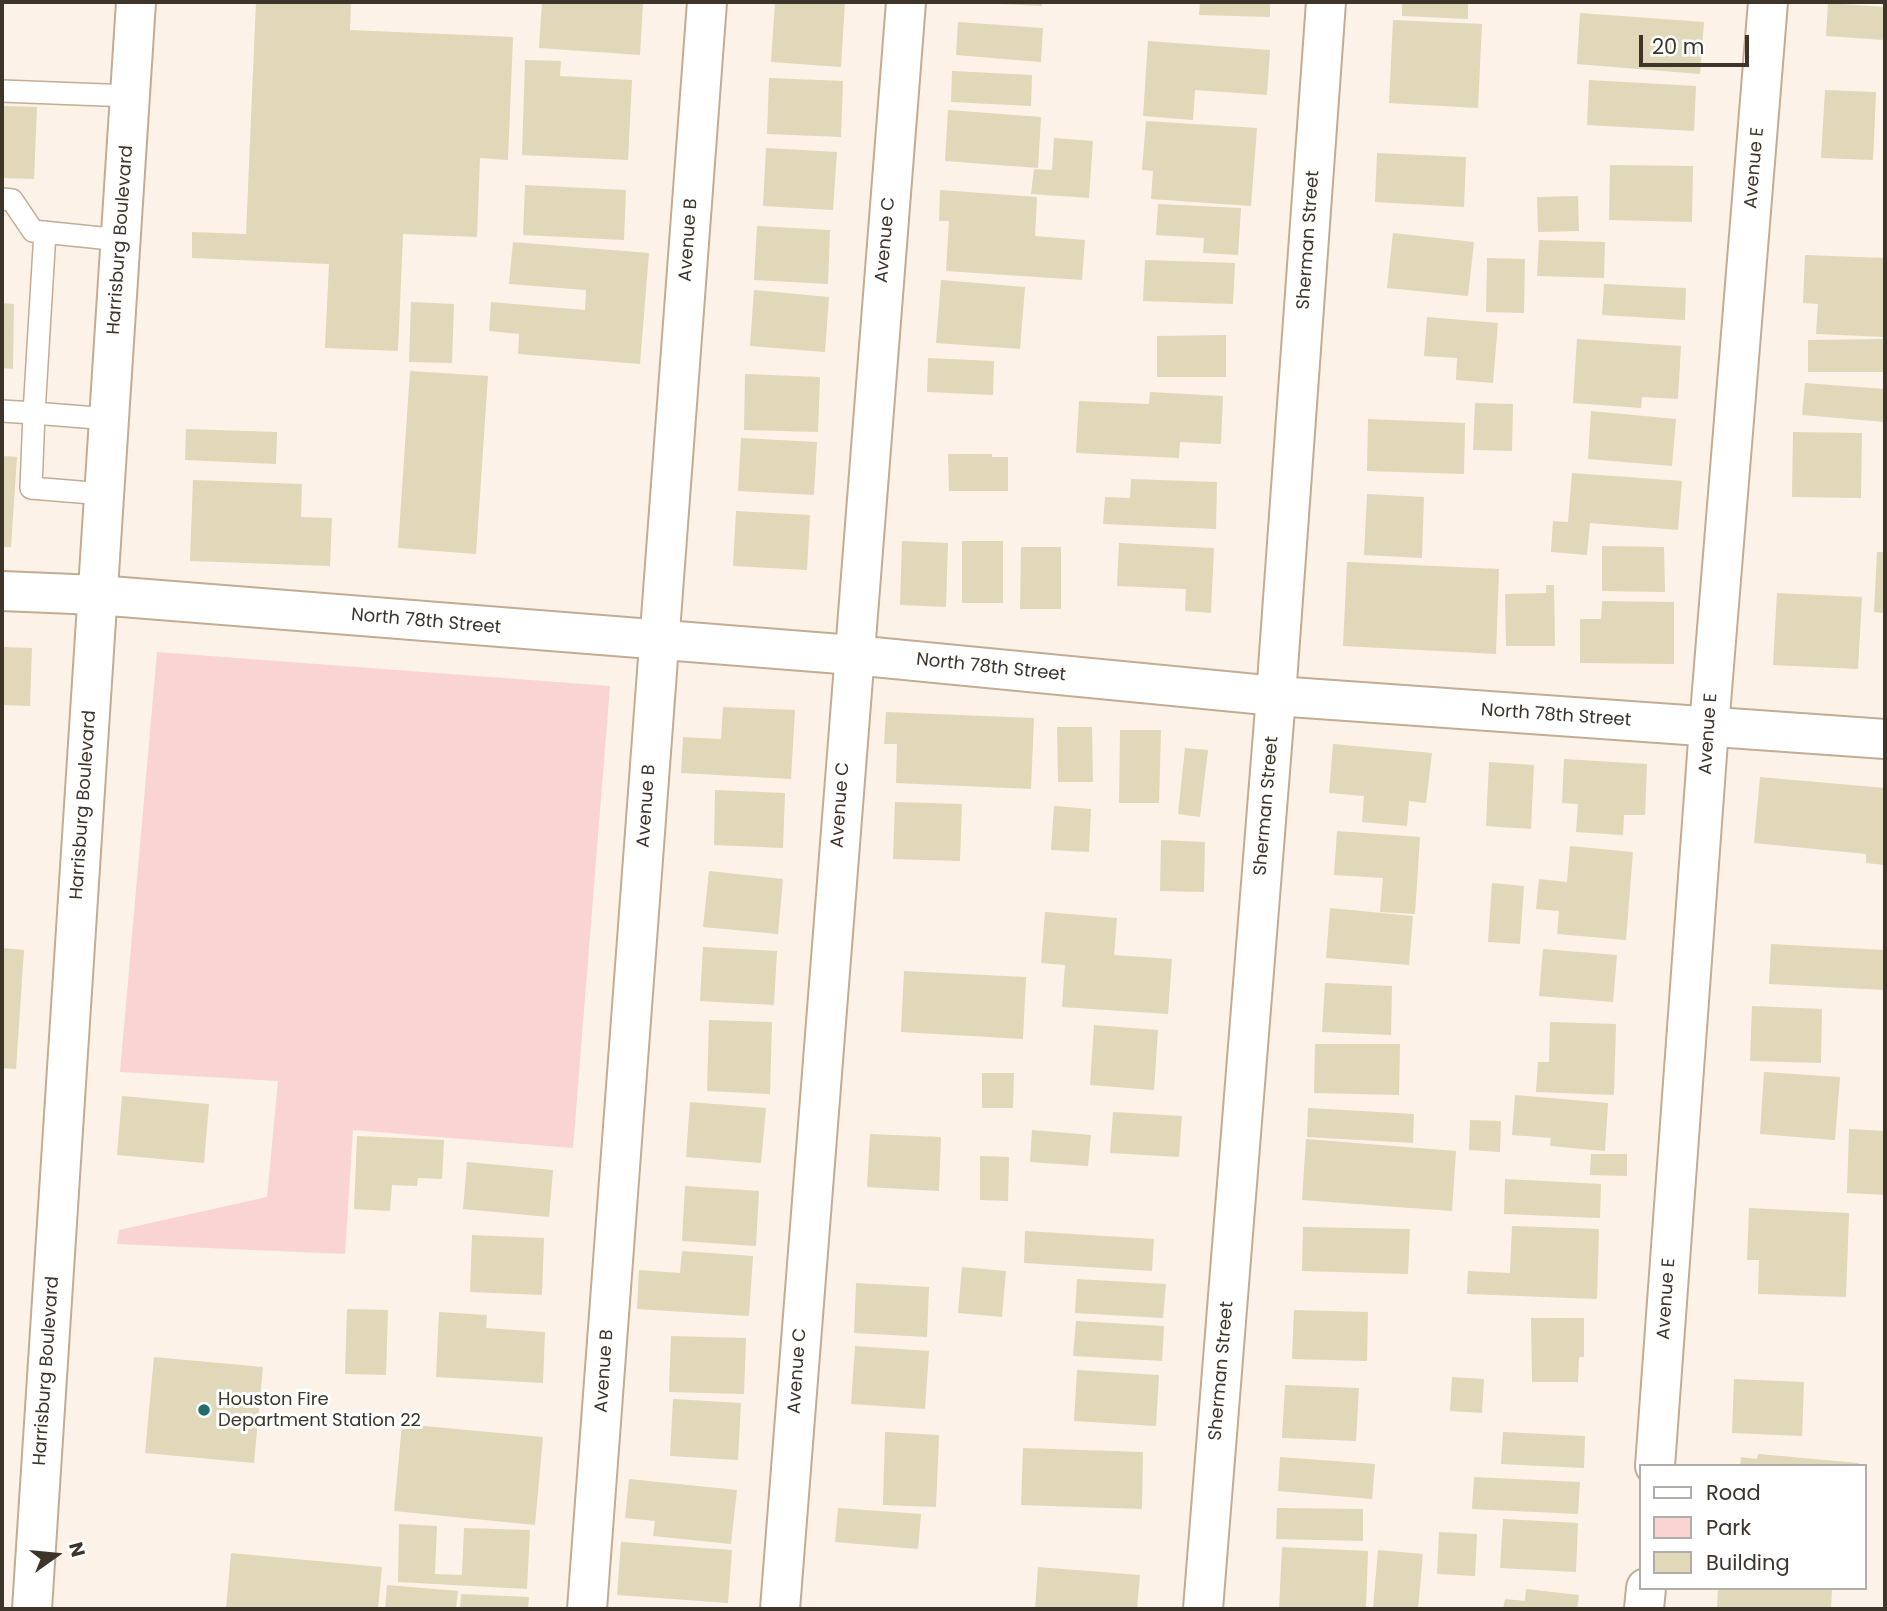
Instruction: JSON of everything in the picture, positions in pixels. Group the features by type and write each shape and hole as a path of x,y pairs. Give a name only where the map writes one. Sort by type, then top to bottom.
{"street":[{"name":"Harrisburg Boulevard","path":"32,1609 136,2"},
{"name":"Avenue B","path":"587,1609 707,2"},
{"name":"Avenue C","path":"780,1609 905,2"},
{"name":"Sherman Street","path":"1203,1609 1276,696 1326,2"},
{"name":"Avenue E","path":"1655,1464 1709,727 1768,2"},
{"name":"North 78th Street","path":"2,591 97,595 853,655 1276,696 1885,739"},
{"path":"1644,1609 1646,1590"}],"lane":[{"path":"2,91 130,96"},
{"path":"2,199 12,200 33,231 121,240"},
{"path":"45,232 31,488 104,494"},
{"path":"2,411 109,419"}],"green space":[{"path":"157,652 610,686 573,1148 353,1130 345,1254 117,1244 119,1230 267,1197 278,1081 120,1072"}],"building":[{"path":"256,2 351,2 350,30 513,37 508,160 480,158 477,237 403,234 398,351 325,348 329,264 192,258 192,232 246,234"},
{"path":"542,2 643,4 640,55 539,48"},
{"path":"775,2 845,2 841,67 771,62"},
{"path":"1042,2 1042,6 1001,4"},
{"path":"1200,2 1270,2 1270,17 1199,15"},
{"path":"1402,2 1468,2 1468,19 1402,16"},
{"path":"1828,3 1885,7 1885,40 1826,36"},
{"path":"1580,13 1704,22 1700,74 1577,64"},
{"path":"1393,20 1482,24 1478,108 1389,103"},
{"path":"958,22 1043,28 1041,62 956,55"},
{"path":"1148,41 1270,50 1267,95 1195,90 1193,120 1143,116"},
{"path":"525,60 561,61 560,76 632,80 628,160 522,155"},
{"path":"952,71 1032,75 1031,106 951,102"},
{"path":"769,78 843,81 841,137 767,134"},
{"path":"1589,80 1696,86 1694,131 1587,125"},
{"path":"1825,90 1876,92 1873,160 1821,158"},
{"path":"2,106 37,107 34,179 2,178"},
{"path":"948,110 1041,117 1038,168 945,161"},
{"path":"1146,121 1257,128 1251,206 1151,199 1153,171 1142,170"},
{"path":"1054,138 1093,141 1089,198 1031,194 1034,169 1052,170"},
{"path":"766,148 837,152 833,210 763,206"},
{"path":"1377,153 1466,157 1464,207 1375,202"},
{"path":"1610,165 1693,166 1692,222 1609,220"},
{"path":"525,185 626,190 624,240 523,235"},
{"path":"940,190 1037,197 1035,236 1085,240 1082,280 946,271 949,221 939,221"},
{"path":"1578,196 1579,231 1538,232 1537,197"},
{"path":"1158,204 1241,208 1238,255 1203,253 1204,238 1156,235"},
{"path":"757,226 830,230 828,284 754,280"},
{"path":"1393,233 1474,242 1468,296 1387,288"},
{"path":"1539,240 1605,242 1604,278 1537,276"},
{"path":"513,242 649,253 640,364 518,354 519,334 489,331 491,302 585,310 586,290 509,284"},
{"path":"1805,255 1885,258 1885,337 1816,334 1818,304 1803,303"},
{"path":"1487,258 1525,259 1524,313 1486,312"},
{"path":"1145,260 1235,263 1233,304 1143,301"},
{"path":"941,280 1025,287 1020,349 936,343"},
{"path":"1604,284 1686,288 1685,320 1602,315"},
{"path":"754,290 829,297 825,352 750,346"},
{"path":"411,302 454,304 452,363 409,362"},
{"path":"2,303 14,304 13,369 2,368"},
{"path":"1427,317 1498,323 1493,383 1456,380 1457,358 1424,356"},
{"path":"1226,335 1226,377 1157,377 1157,336"},
{"path":"1577,339 1681,346 1678,399 1642,397 1641,408 1573,403"},
{"path":"1885,339 1885,372 1808,372 1808,340"},
{"path":"928,358 994,361 993,395 927,392"},
{"path":"410,371 488,376 476,554 398,548"},
{"path":"745,374 820,377 818,432 744,430"},
{"path":"1805,383 1885,389 1885,422 1802,415"},
{"path":"1150,392 1223,396 1221,444 1180,442 1179,458 1076,453 1079,401 1149,404"},
{"path":"1475,403 1513,404 1512,451 1473,450"},
{"path":"1591,411 1676,419 1672,466 1588,459"},
{"path":"1368,419 1465,423 1464,474 1367,471"},
{"path":"186,429 277,432 276,464 185,460"},
{"path":"1793,432 1862,433 1861,498 1792,497"},
{"path":"741,438 817,442 814,495 738,491"},
{"path":"948,454 992,454 992,457 1008,457 1008,491 949,491"},
{"path":"2,456 17,457 11,547 2,547"},
{"path":"1572,473 1682,481 1678,530 1590,523 1587,555 1551,552 1553,521 1568,522"},
{"path":"1131,479 1217,482 1216,529 1103,524 1105,497 1130,498"},
{"path":"193,480 302,484 301,517 332,518 330,566 190,561"},
{"path":"1367,494 1424,497 1422,558 1364,555"},
{"path":"736,511 810,515 807,570 733,566"},
{"path":"902,541 948,543 946,607 900,605"},
{"path":"962,541 1003,541 1003,603 962,603"},
{"path":"1119,543 1214,548 1211,613 1185,611 1186,589 1117,586"},
{"path":"1602,546 1664,547 1665,592 1602,591"},
{"path":"1021,547 1061,547 1061,609 1020,609"},
{"path":"1877,552 1885,552 1885,613 1874,612"},
{"path":"1347,562 1499,569 1496,654 1343,646"},
{"path":"1546,585 1554,585 1555,646 1506,646 1505,594 1546,593"},
{"path":"1777,593 1862,597 1858,669 1773,665"},
{"path":"1602,601 1674,602 1674,664 1580,663 1580,619 1601,619"},
{"path":"2,647 32,648 30,706 2,705"},
{"path":"723,707 795,710 791,779 681,773 683,737 721,739"},
{"path":"886,712 1034,718 1031,789 896,783 897,744 884,744"},
{"path":"1057,727 1092,727 1093,782 1058,782"},
{"path":"1120,730 1161,730 1159,803 1119,803"},
{"path":"1333,744 1432,753 1426,803 1409,801 1407,826 1362,822 1364,796 1329,793"},
{"path":"1185,748 1208,750 1200,817 1178,814"},
{"path":"1564,759 1647,764 1645,815 1624,815 1623,835 1576,832 1578,804 1562,803"},
{"path":"1489,762 1534,765 1531,829 1486,826"},
{"path":"1760,777 1885,788 1885,865 1866,863 1866,854 1754,843"},
{"path":"715,790 785,793 783,848 714,845"},
{"path":"895,802 962,804 960,861 893,859"},
{"path":"1054,806 1091,809 1089,852 1051,850"},
{"path":"1337,831 1420,837 1415,914 1380,912 1383,878 1334,875"},
{"path":"1161,840 1205,842 1204,892 1160,891"},
{"path":"1570,846 1633,852 1626,940 1557,934 1559,911 1536,909 1539,879 1567,882"},
{"path":"709,871 783,879 778,934 703,927"},
{"path":"1492,883 1524,886 1520,944 1488,942"},
{"path":"1330,908 1413,916 1409,965 1326,958"},
{"path":"1045,912 1117,918 1114,955 1172,959 1168,1014 1062,1007 1065,965 1041,963"},
{"path":"1771,944 1885,950 1885,990 1769,984"},
{"path":"703,947 777,951 774,1005 700,1001"},
{"path":"2,948 24,950 16,1069 2,1068"},
{"path":"1543,949 1617,955 1613,1002 1539,996"},
{"path":"904,971 1026,977 1023,1039 901,1032"},
{"path":"1325,983 1392,986 1391,1035 1322,1032"},
{"path":"1752,1006 1822,1009 1821,1063 1750,1061"},
{"path":"709,1020 772,1022 770,1094 707,1091"},
{"path":"1550,1022 1616,1024 1614,1095 1536,1092 1538,1062 1549,1062"},
{"path":"1094,1025 1158,1030 1154,1090 1090,1085"},
{"path":"1315,1044 1400,1044 1399,1095 1314,1093"},
{"path":"1764,1072 1840,1077 1835,1140 1760,1134"},
{"path":"982,1073 1014,1073 1013,1108 982,1108"},
{"path":"1515,1095 1608,1103 1605,1151 1550,1146 1551,1138 1512,1135"},
{"path":"122,1096 209,1104 204,1163 117,1155"},
{"path":"690,1102 766,1108 761,1163 686,1157"},
{"path":"1308,1108 1414,1114 1413,1143 1307,1137"},
{"path":"1113,1112 1182,1116 1179,1157 1110,1153"},
{"path":"1470,1120 1501,1121 1500,1152 1469,1150"},
{"path":"1849,1129 1885,1131 1885,1195 1847,1193"},
{"path":"1032,1130 1091,1135 1088,1166 1030,1162"},
{"path":"870,1134 941,1137 939,1191 867,1187"},
{"path":"357,1136 444,1140 442,1179 418,1178 417,1186 392,1185 390,1211 354,1209"},
{"path":"1306,1139 1456,1151 1452,1211 1302,1200"},
{"path":"1591,1154 1627,1154 1627,1176 1590,1175"},
{"path":"980,1156 1009,1157 1008,1201 980,1200"},
{"path":"467,1162 553,1170 549,1217 463,1209"},
{"path":"1505,1179 1601,1184 1600,1218 1504,1214"},
{"path":"685,1186 759,1191 756,1246 682,1241"},
{"path":"1749,1208 1849,1213 1846,1297 1758,1294 1759,1260 1747,1260"},
{"path":"1512,1226 1599,1229 1597,1299 1467,1294 1468,1271 1510,1273"},
{"path":"1303,1227 1410,1229 1408,1274 1302,1271"},
{"path":"1025,1231 1154,1239 1152,1271 1024,1263"},
{"path":"472,1235 544,1238 542,1295 470,1292"},
{"path":"682,1251 753,1256 749,1316 637,1309 639,1270 680,1273"},
{"path":"962,1267 1006,1271 1002,1317 958,1313"},
{"path":"1077,1279 1166,1284 1163,1318 1075,1313"},
{"path":"856,1283 929,1287 927,1337 854,1333"},
{"path":"347,1309 388,1310 386,1375 345,1374"},
{"path":"1294,1310 1368,1312 1367,1361 1292,1359"},
{"path":"439,1312 487,1315 486,1328 545,1332 543,1383 436,1377"},
{"path":"1531,1318 1584,1318 1584,1357 1579,1357 1578,1382 1532,1382"},
{"path":"1076,1321 1164,1326 1162,1361 1073,1356"},
{"path":"671,1336 746,1338 744,1394 669,1392"},
{"path":"855,1346 929,1351 925,1409 851,1404"},
{"name":"Houston Fire Department Station 22","path":"154,1357 263,1367 254,1463 145,1453"},
{"path":"1077,1370 1159,1375 1156,1426 1074,1421"},
{"path":"1452,1377 1484,1379 1482,1413 1450,1411"},
{"path":"1734,1379 1804,1382 1802,1436 1732,1433"},
{"path":"1285,1385 1359,1388 1356,1441 1282,1438"},
{"path":"673,1399 741,1403 738,1460 670,1456"},
{"path":"402,1424 543,1437 535,1525 394,1511"},
{"path":"885,1432 939,1435 936,1507 883,1505"},
{"path":"1503,1432 1585,1436 1584,1468 1501,1464"},
{"path":"1023,1448 1143,1452 1142,1509 1021,1505"},
{"path":"1758,1454 1859,1464 1740,1464 1741,1457 1757,1459"},
{"path":"1280,1457 1375,1464 1372,1499 1278,1491"},
{"path":"1474,1477 1580,1482 1578,1514 1472,1509"},
{"path":"629,1479 737,1490 731,1544 653,1536 655,1521 625,1518"},
{"path":"838,1508 921,1514 918,1549 835,1542"},
{"path":"1277,1508 1363,1509 1363,1541 1276,1539"},
{"path":"1503,1519 1578,1523 1576,1572 1500,1568"},
{"path":"399,1524 437,1526 435,1574 462,1575 464,1528 530,1530 527,1589 398,1582"},
{"path":"1439,1532 1477,1534 1475,1576 1437,1574"},
{"path":"621,1542 732,1550 728,1603 617,1595"},
{"path":"1282,1547 1368,1551 1366,1609 1279,1609"},
{"path":"1378,1550 1423,1554 1418,1609 1373,1608"},
{"path":"231,1553 382,1567 378,1609 226,1609"},
{"path":"1038,1567 1140,1575 1137,1609 1035,1609"},
{"path":"387,1585 458,1591 456,1609 385,1609"},
{"path":"1526,1589 1579,1595 1577,1609 1503,1609 1505,1599 1525,1601"},
{"path":"1718,1590 1832,1590 1831,1609 1717,1609"},
{"path":"461,1594 529,1597 528,1609 460,1609"}],"place":[{"name":"Houston Fire Department Station 22","path":"204,1410"}]}
